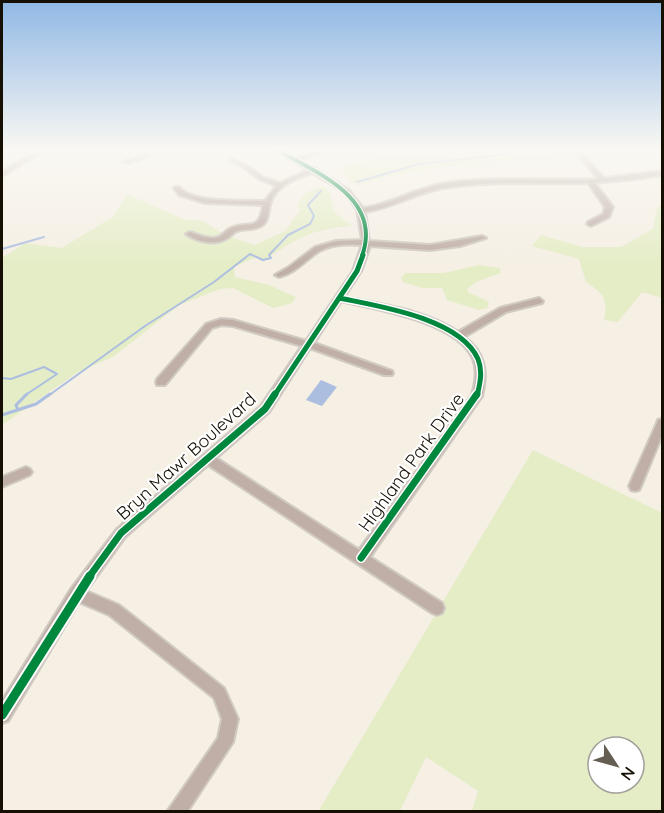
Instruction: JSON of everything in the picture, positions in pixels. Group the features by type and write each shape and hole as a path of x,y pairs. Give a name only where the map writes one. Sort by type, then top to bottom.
{"street":[{"path":"190,234 213,241 233,231 259,224 265,218 267,203 279,187"},
{"path":"341,187 347,191 362,210 381,208 415,192 438,187"},
{"path":"591,224 606,215 609,207 595,187"},
{"path":"177,188 181,194 205,201 267,203"},
{"name":"Bryn Mawr Boulevard","path":"2,715 76,594 121,533 265,409 357,271 366,245 362,210"},
{"path":"279,275 293,271 310,254 325,246 366,245 423,249 482,238"},
{"name":"Highland Park Drive","path":"339,298 426,320 460,335 478,359 482,377 477,396 360,558"},
{"path":"460,335 503,310 538,301"},
{"path":"161,382 208,326 221,322 233,323 308,345 388,373"},
{"path":"635,486 660,437 663,423"},
{"path":"208,459 437,608"},
{"path":"2,482 26,472"},
{"path":"76,594 114,610 219,693 230,718 225,742 176,812"}],"green space":[{"path":"324,187 330,192 334,212 352,226 316,232 297,240 266,259 256,257 234,267 235,277 269,285 296,297 292,303 273,308 233,288 220,289 179,305 113,357 78,372 2,425 2,258 25,243 62,248 114,216 127,194 183,219 203,221 225,235 255,245 285,231 300,210 297,205 305,194"},
{"path":"662,205 662,298 642,292 618,322 604,320 605,301 601,293 586,282 579,259 532,246 541,235 583,247 621,247 653,229 657,207"},
{"path":"479,265 500,268 501,273 476,282 467,289 468,292 489,302 487,308 479,310 447,300 442,288 422,288 403,282 401,278 406,273 444,273"},
{"path":"533,450 662,513 662,811 472,811 478,791 426,757 400,811 318,812"}],"water":[{"path":"321,380 337,387 322,406 306,400"}],"waterway":[{"path":"48,396 145,326 214,282 250,254 263,260 271,258 269,255 288,235 310,224 314,216 308,205 321,191"},
{"path":"2,249 44,237"},
{"path":"2,378 11,379 44,367 57,374 27,394"},
{"path":"18,410 16,405 27,394"},
{"path":"18,410 36,404 50,394"},
{"path":"2,415 18,410"}],"cycle path":[{"path":"2,715 76,594 121,533 265,409 357,271 366,245 361,210 347,191 340,187"},
{"path":"339,298 403,313 449,330 466,343 478,359 481,378 477,396 361,558"}]}
